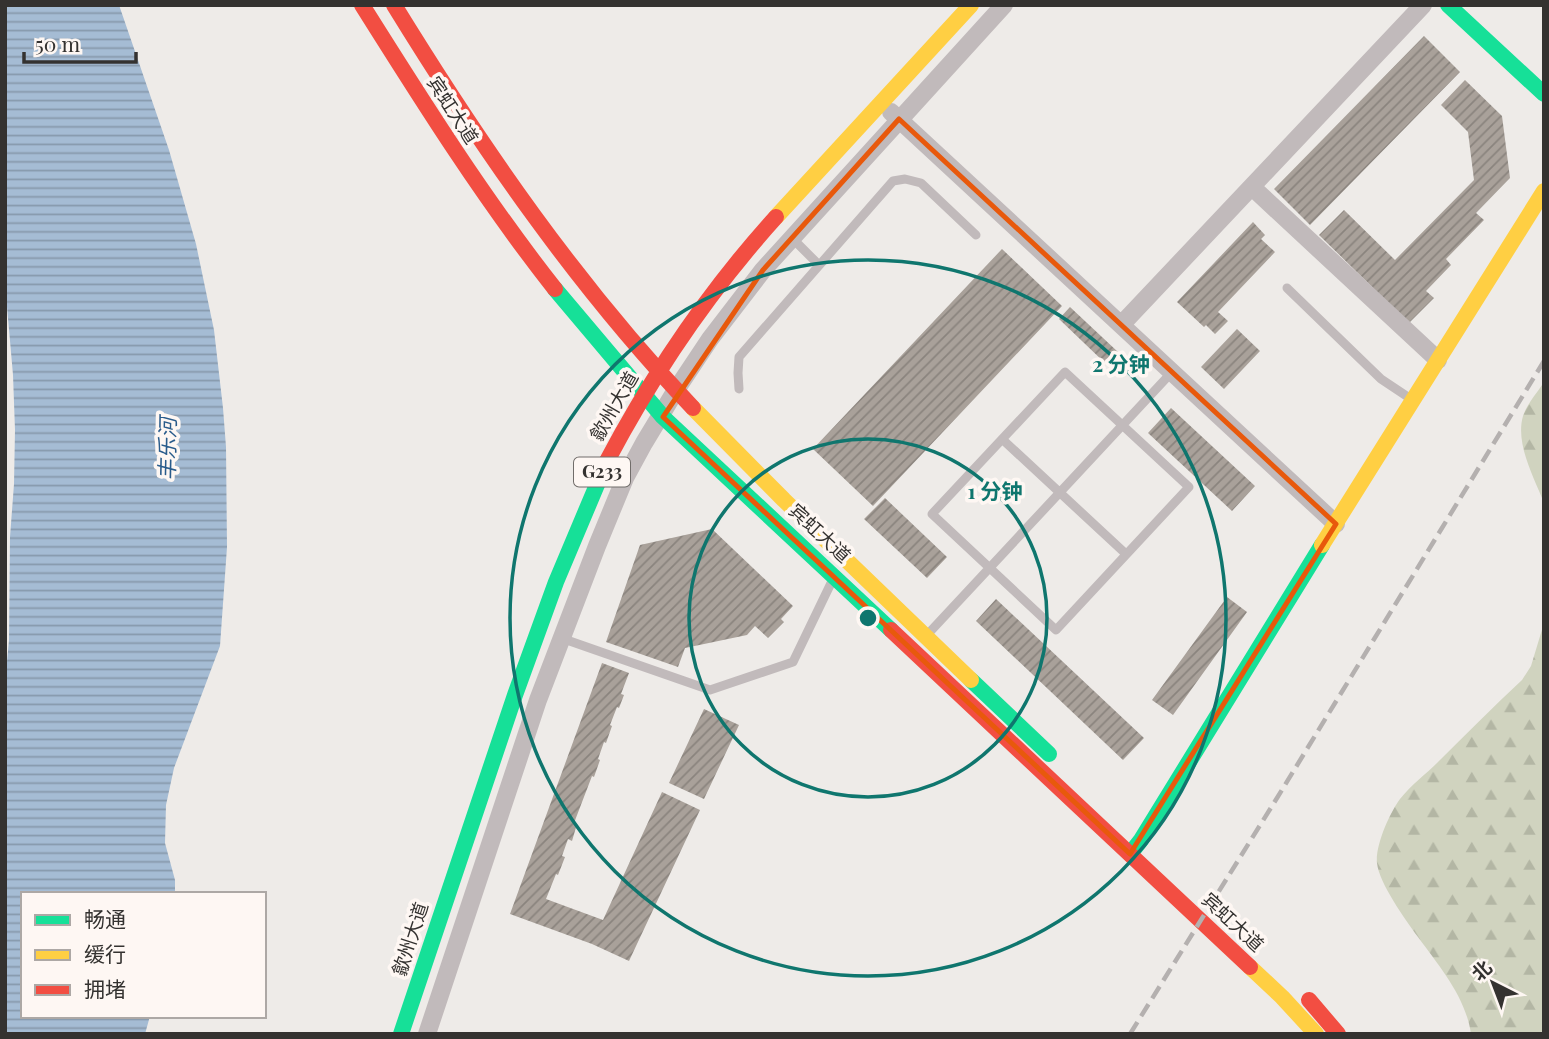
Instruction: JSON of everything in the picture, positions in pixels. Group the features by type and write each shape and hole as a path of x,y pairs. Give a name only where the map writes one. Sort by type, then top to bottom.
{"main road":[{"name":"宾虹大道","path":"362,5 481,190 626,386 644,395 661,414 1282,996 1316,1034"},
{"name":"歙州大道","path":"401,1034 545,608 603,467 659,371 744,254 971,5"},
{"path":"1448,5 1544,94"},
{"name":"宾虹大道","path":"397,6 447,92 503,174 569,263 645,356 729,447 1058,763"},
{"path":"1130,854 1544,191"},
{"name":"歙州大道","path":"626,386 656,340"},
{"path":"1294,985 1338,1034"}],"street":[{"path":"427,1034 538,700 625,478 676,390 736,304 791,237 1004,5"},
{"path":"1121,325 1423,5"},
{"path":"881,103 1336,524"},
{"path":"1252,187 1437,360"}],"lane":[{"path":"739,389 739,357 893,181 913,180 921,183 976,235"},
{"path":"791,237 820,265"},
{"path":"1287,288 1381,379 1412,400"},
{"path":"1065,372 1189,487 1056,630 932,514 1002,439 1065,372"},
{"path":"926,637 1172,372"},
{"path":"1002,439 1126,554"},
{"path":"561,638 710,690 793,662 834,576"}],"highlighted area":[{"path":"899,119 1336,524 1130,854 663,417 763,270"}],"green space":[{"path":"1544,382 1544,503 1523,449 1521,427 1527,407"},
{"path":"1544,623 1544,1034 1471,1034 1458,995 1382,880 1377,863 1378,848 1388,820 1404,794 1522,680 1531,666"}],"water":[{"name":"丰乐河","path":"5,5 119,5 169,150 196,244 214,330 226,447 227,547 220,646 174,768 166,805 165,843 175,880 175,892 21,892 21,1018 149,1018 145,1034 5,1034 5,684 9,640 15,430 5,284"}],"building":[{"path":"1424,36 1460,72 1310,225 1274,189"},
{"path":"1465,80 1502,116 1510,178 1476,213 1484,220 1446,259 1451,265 1426,291 1434,298 1409,323 1319,235 1344,210 1395,260 1474,180 1468,132 1441,105"},
{"path":"1253,222 1265,235 1261,239 1275,252 1218,312 1228,321 1215,334 1177,302"},
{"path":"1002,249 1062,306 873,506 813,449"},
{"path":"1070,307 1118,352 1106,364 1059,319"},
{"path":"1237,329 1260,351 1224,389 1201,367"},
{"path":"1171,408 1255,486 1232,511 1148,433"},
{"path":"885,498 947,557 927,578 864,519"},
{"path":"712,529 793,606 781,619 784,622 768,638 755,626 747,635 685,648 678,667 606,642 640,545"},
{"path":"1227,597 1247,612 1173,715 1152,700"},
{"path":"996,599 1144,738 1123,760 976,621"},
{"path":"602,663 629,673 621,694 624,695 619,708 617,707 594,777 592,776 574,823 577,824 572,841 568,839 562,856 565,857 546,899 603,920 662,792 700,810 629,961 592,944 510,914"},
{"path":"704,709 739,725 704,799 669,783"}],"railway":[{"path":"1130,1034 1544,361"}],"traffic: fast":[{"path":"1448,5 1544,94"},
{"path":"555,289 663,417 891,630"},
{"path":"401,1034 515,695 556,582 607,461"},
{"path":"1130,854 1322,545"},
{"path":"971,680 1049,754"}],"traffic: slow":[{"path":"776,217 971,5"},
{"path":"1322,545 1544,191"},
{"path":"693,408 784,500 971,680"},
{"path":"1250,967 1316,1034"}],"traffic: jam":[{"path":"362,5 479,185 555,289"},
{"path":"394,5 533,214 610,314 693,408"},
{"path":"607,461 684,334 728,274 776,217"},
{"path":"891,630 1250,967"},
{"path":"1309,1000 1338,1034"}]}
